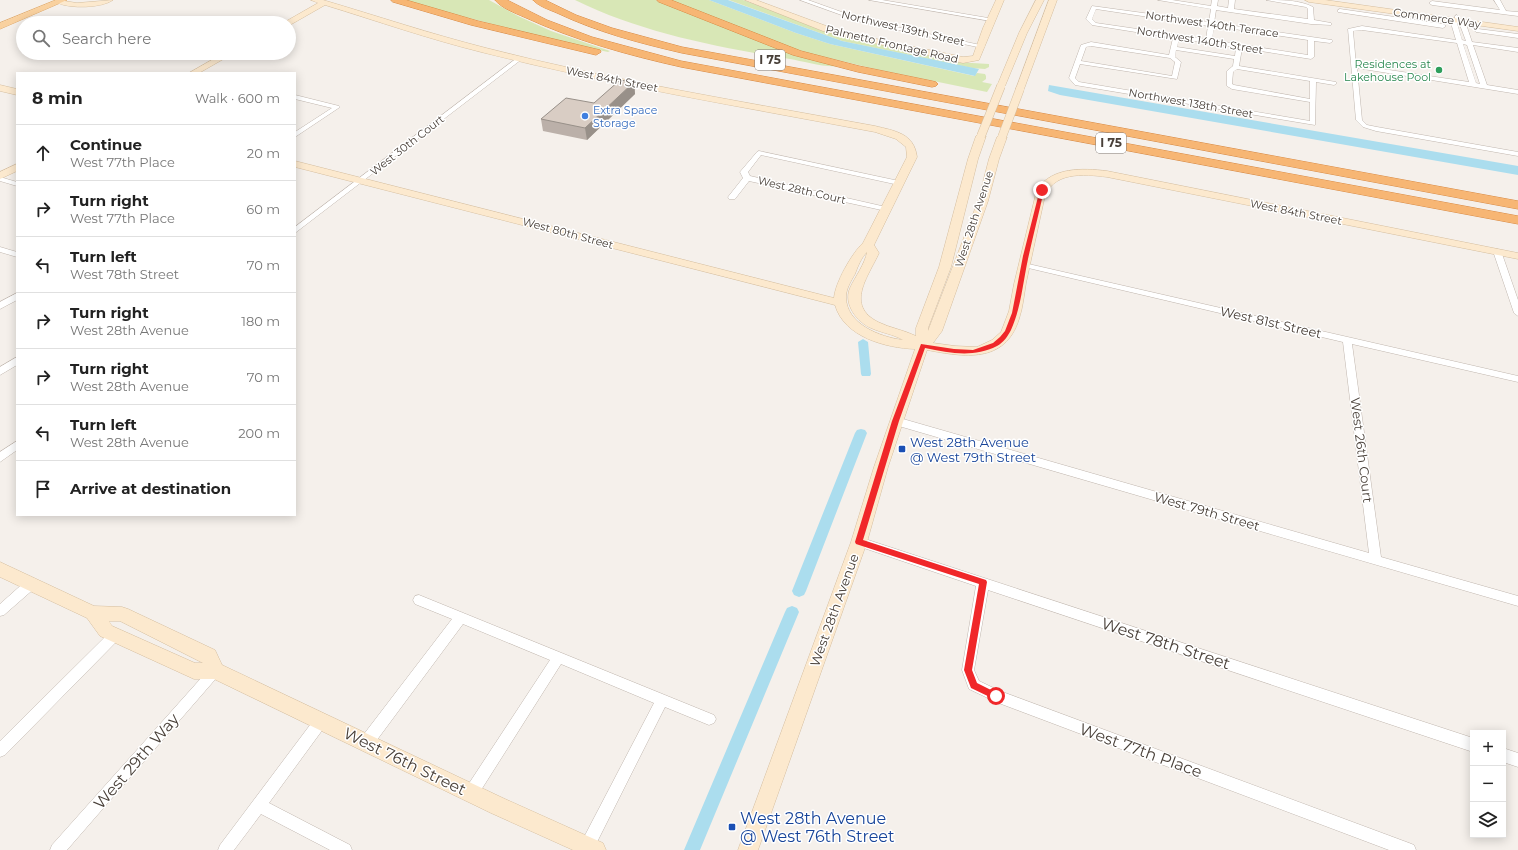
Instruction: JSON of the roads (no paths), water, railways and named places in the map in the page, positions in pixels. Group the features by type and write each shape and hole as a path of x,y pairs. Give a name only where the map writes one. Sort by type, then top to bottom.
{"highway":[{"path":"396,0 475,23 578,48 671,67 703,69"},
{"name":"I 75","path":"500,0 536,19 589,40 647,56 703,69 1081,137 1518,220"},
{"path":"526,0 558,17 596,31 641,45 692,57 1518,211"},
{"path":"538,0 573,17 609,31 682,50 1518,205"},
{"path":"662,0 797,53 858,69 943,86"},
{"name":"I 75","path":"578,8 628,27 695,46 1518,196"},
{"path":"954,90 983,98"}],"main road":[{"path":"0,20 50,0"},
{"path":"23,16 60,0"},
{"path":"0,26 16,19"}],"street":[{"path":"60,0 63,4 73,5 109,0"},
{"name":"West 84th Street","path":"315,0 438,39 519,59 616,80 885,131 902,138 910,145 913,153 899,183"},
{"name":"Palmetto Frontage Road","path":"749,0 826,29 955,59 970,60 976,58 1000,0"},
{"name":"Northwest 139th Street","path":"803,0 863,21 982,46"},
{"path":"872,0 991,19"},
{"name":"West 28th Avenue","path":"748,850 859,542 896,421 923,345 922,328 945,267 973,159 1023,33 1040,0"},
{"name":"West 28th Avenue","path":"923,345 936,331 983,201 994,159 1053,0"},
{"path":"1161,0 1198,3 1214,8 1329,24"},
{"path":"1209,41 1215,0"},
{"path":"1231,10 1232,0"},
{"path":"1269,0 1308,3 1311,8 1311,22"},
{"name":"Commerce Way","path":"1334,0 1518,29"},
{"path":"1497,0 1504,12"},
{"path":"296,18 324,3"},
{"name":"Commerce Way","path":"1308,3 1518,25"},
{"path":"1432,3 1518,14"},
{"name":"Northwest 140th Street","path":"1094,6 1089,19 1090,22 1094,24 1311,57 1311,38"},
{"name":"Northwest 140th Terrace","path":"1094,6 1330,42"},
{"path":"1340,11 1443,26"},
{"path":"1473,85 1454,23 1457,19 1463,24 1484,86"},
{"path":"1402,20 1405,34"},
{"path":"1518,50 1363,28 1351,30 1359,120 1364,125 1376,129 1518,154"},
{"path":"1478,31 1518,36"},
{"path":"1172,57 1176,37"},
{"path":"1086,44 1172,57 1178,62 1175,78 1077,62 1083,46 1086,44"},
{"path":"1236,67 1239,46"},
{"path":"1174,48 1237,58"},
{"name":"West 30th Court","path":"296,230 519,59"},
{"path":"195,72 217,60"},
{"name":"Northwest 138th Street","path":"1077,62 1072,78 1077,84 1313,124 1313,101"},
{"path":"1354,66 1518,92"},
{"path":"1313,80 1313,101 1232,87 1229,85 1230,71 1236,67 1334,83"},
{"path":"0,88 16,92"},
{"path":"296,97 337,107 296,133"},
{"name":"West 28th Court","path":"886,209 748,178 744,172 759,153 899,183"},
{"name":"West 80th Street","path":"297,166 361,180 840,303"},
{"path":"0,178 16,168"},
{"name":"West 84th Street","path":"1024,265 1042,189 1046,184 1055,178 1073,173 1091,172 1108,174 1518,256"},
{"path":"0,178 16,184"},
{"path":"732,197 748,178"},
{"path":"899,183 868,245 861,250 840,293 842,311 848,320 869,334 897,343 923,345 966,352 987,348 1000,340 1008,331 1013,318 1024,265"},
{"path":"868,245 873,253 854,295 855,304 859,312 865,319 877,327 902,334 923,345"},
{"path":"0,249 16,255"},
{"path":"1497,251 1518,313"},
{"name":"West 81st Street","path":"1024,265 1518,379"},
{"path":"0,306 16,297"},
{"name":"West 26th Court","path":"1347,339 1376,560"},
{"path":"0,372 16,361"},
{"name":"West 79th Street","path":"896,421 1518,601"},
{"path":"0,458 16,446"},
{"name":"West 78th Street","path":"859,542 1470,744"},
{"name":"West 76th Street","path":"0,568 93,613 122,614 136,620 209,656 215,671"},
{"name":"West 77th Place","path":"983,582 968,670 974,686 996,696 1409,850"},
{"path":"0,611 32,583"},
{"path":"419,600 709,719"},
{"name":"West 76th Street","path":"93,613 106,631 194,671 215,671 471,793 592,848"},
{"path":"366,743 461,617"},
{"path":"0,750 115,635"},
{"path":"471,793 559,657"},
{"name":"West 29th Way","path":"57,850 215,671"},
{"path":"592,848 662,700"},
{"path":"225,850 321,721"},
{"path":"1506,756 1518,760"},
{"path":"259,805 345,850"}],"water":[{"path":"709,0 728,0 842,41 979,69 975,76 830,44 796,33"},
{"path":"1049,85 1518,166 1518,175 1060,95 1048,91"}],"waterway":[{"path":"863,342 866,374"},
{"path":"799,591 861,433"},
{"path":"692,850 792,612"}],"place":[{"name":"Residences at Lakehouse Pool","path":"1439,70"},
{"name":"Extra Space Storage","path":"585,116"},
{"name":"West 28th Avenue @ West 79th Street","path":"902,449"},
{"name":"West 28th Avenue @ West 76th Street","path":"732,827"}]}
